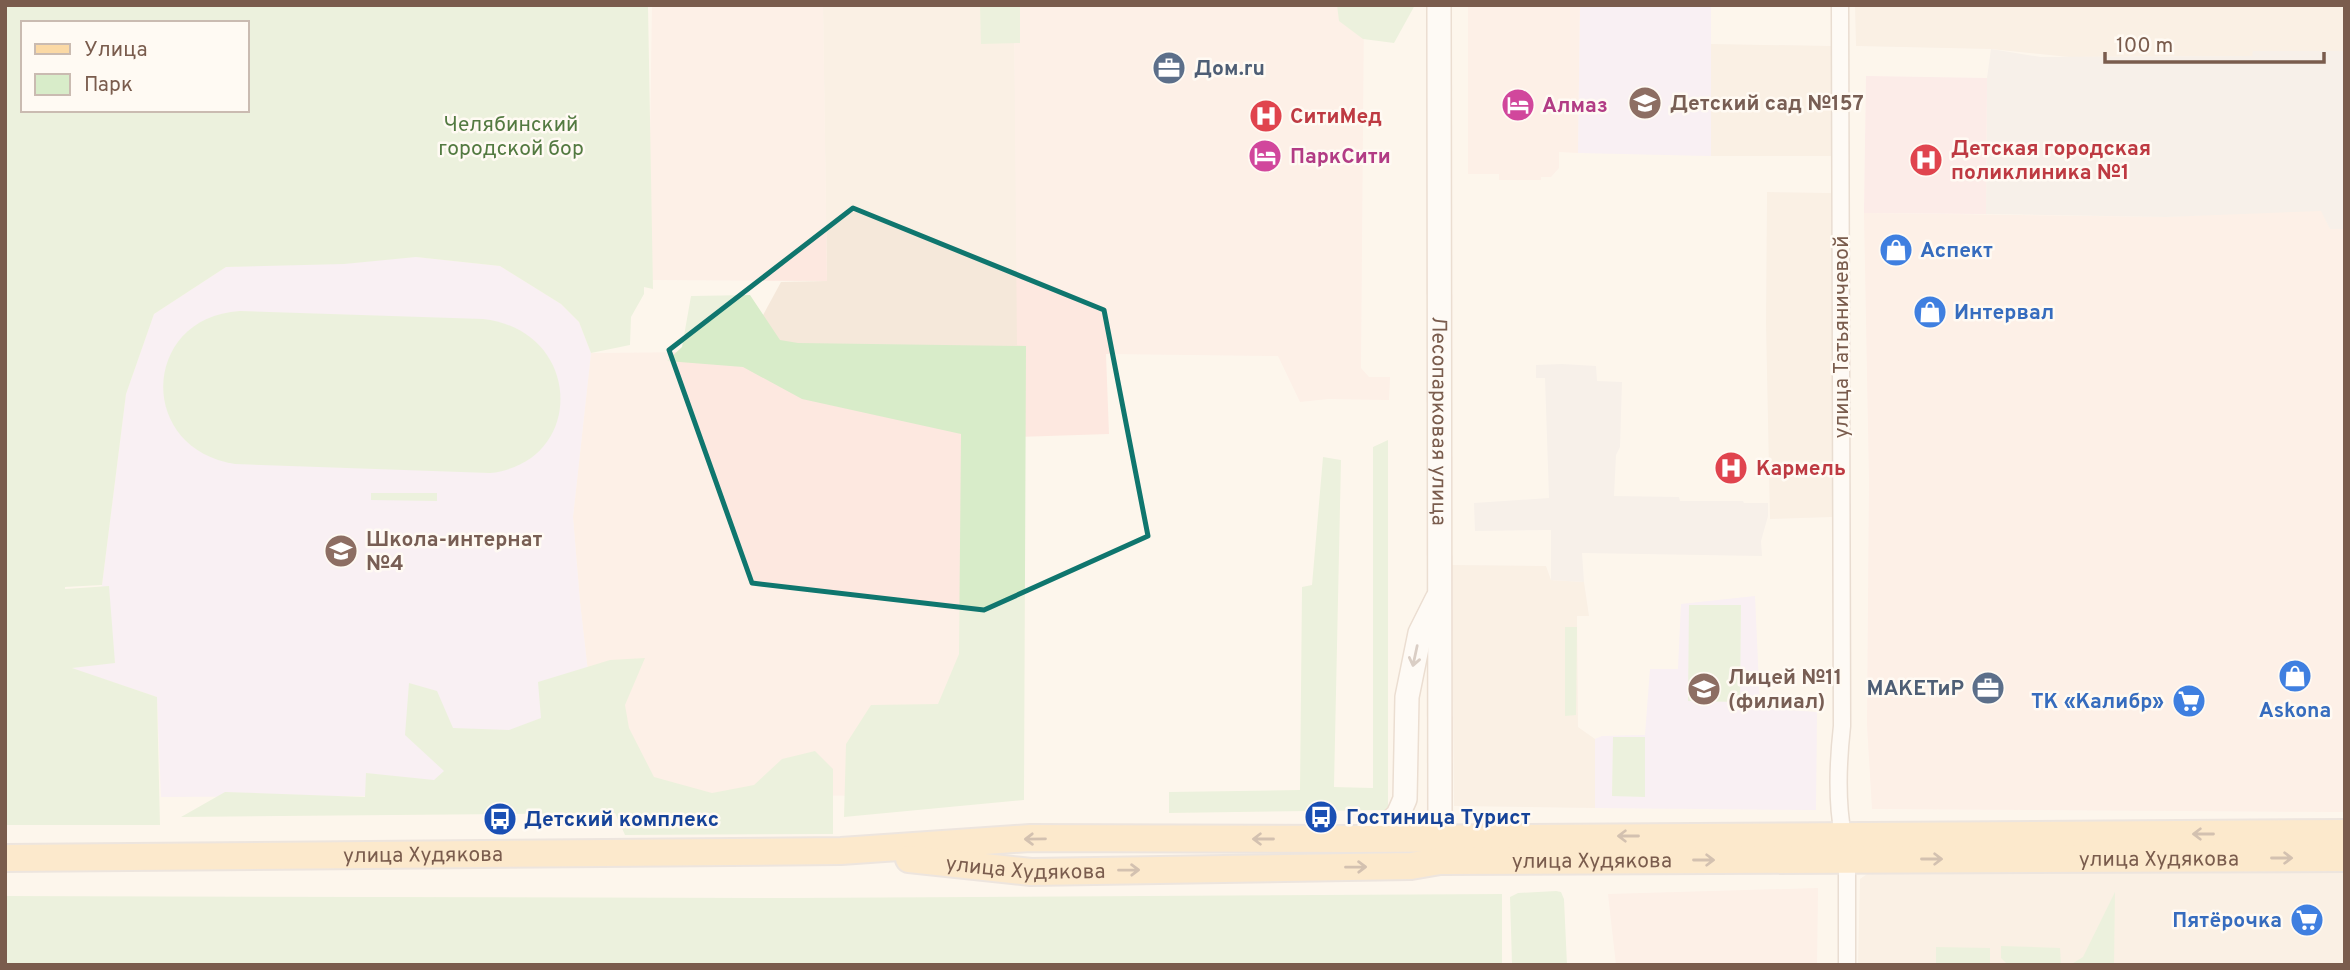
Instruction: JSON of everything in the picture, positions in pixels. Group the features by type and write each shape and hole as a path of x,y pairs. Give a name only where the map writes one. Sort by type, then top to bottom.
{"main road":[{"name":"Лесопарковая улица","path":"1439,5 1440,849"},
{"path":"1355,839 1387,825 1398,815 1405,799 1406,713 1410,679 1420,633 1440,593"},
{"name":"улица Худякова","path":"5,858 841,851 1030,838 1355,839 1440,849 1845,847 2345,834"},
{"name":"улица Худякова","path":"1845,847 2345,858"},
{"name":"улица Худякова","path":"841,851 1031,872 1411,866 1440,849"}],"street":[{"name":"улица Татьяничевой","path":"1840,5 1842,726 1839,807 1845,847 1847,965"}],"highlighted area":[{"path":"853,208 1104,310 1148,536 984,610 752,583 669,350"}],"shaded area":[{"path":"652,5 823,5 827,281 648,280"},
{"path":"823,5 1014,5 1018,349 744,350 781,282 827,281"},
{"path":"1014,5 1364,5 1361,368 1369,377 1390,377 1389,400 1328,399 1300,402 1278,356 1106,354 1109,434 1017,437 1015,796 602,795 573,517 591,353 1017,349"},
{"path":"1468,5 1580,5 1578,153 1559,152 1559,168 1551,177 1541,177 1541,180 1499,180 1499,174 1468,174"},
{"name":"Детский сад №157","path":"1580,5 1711,5 1711,156 1578,153"},
{"path":"1855,5 2345,5 2345,51 2253,51 2253,56 2069,57 1991,49 1856,46"},
{"path":"1711,44 1833,46 1831,156 1711,156"},
{"path":"1991,49 2041,57 2252,56 2253,51 2345,51 2345,229 2330,229 2321,211 2166,217 1986,214 1987,78"},
{"name":"Детская городская поликлиника №1","path":"1866,76 1987,78 1986,214 1864,213"},
{"path":"1767,192 1831,193 1833,517 1770,519 1766,324"},
{"path":"2322,211 2330,229 2345,229 2345,812 1872,809 1867,725 1869,481 1864,213 2166,217"},
{"name":"Школа-интернат №4","path":"416,257 500,266 561,304 579,322 591,353 573,517 602,795 161,797 157,697 73,669 102,585 126,394 154,314 226,267"},
{"path":"1536,365 1596,366 1597,381 1622,382 1620,447 1616,455 1614,496 1768,503 1768,516 1761,541 1762,556 1582,553 1584,582 1551,580 1551,530 1475,531 1474,503 1549,498 1545,378 1536,378"},
{"path":"1452,565 1546,566 1551,580 1584,582 1589,616 1577,616 1578,727 1595,739 1595,808 1454,806"},
{"name":"Лицей №11 (филиал)","path":"1755,596 1760,708 1817,712 1816,810 1595,808 1595,739 1602,736 1645,735 1650,669 1678,669 1681,604"},
{"path":"1873,870 2345,870 2345,965 1858,965 1860,879"},
{"path":"1818,888 1817,965 1616,965 1608,894"}],"green space":[{"name":"Челябинский городской бор","path":"5,5 648,5 653,289 644,287 644,294 631,317 630,345 591,353 579,322 561,304 500,266 416,257 344,264 226,267 154,314 126,394 102,585 65,589 109,586 115,663 72,668 157,697 160,825 5,825"},
{"path":"980,5 1020,5 1020,43 981,44"},
{"path":"1337,5 1415,5 1394,43 1363,39 1339,21"},
{"path":"750,295 780,340 798,343 1026,346 1024,800 844,817 846,744 871,705 938,704 959,654 961,434 802,399 743,367 667,361 682,347 691,296"},
{"path":"240,311 483,319 516,328 540,346 555,370 560,396 557,422 544,446 522,464 490,473 235,464 203,453 180,435 167,411 163,384 169,358 184,335 207,319"},
{"path":"1388,440 1388,810 1169,813 1169,792 1300,790 1302,587 1312,585 1323,457 1341,460 1334,787 1373,788 1373,447"},
{"path":"371,493 437,493 437,501 371,500"},
{"path":"1689,605 1741,605 1740,702 1688,701"},
{"path":"1565,627 1577,627 1576,715 1565,716"},
{"path":"645,658 625,705 629,728 654,777 712,793 754,785 782,759 815,751 833,769 833,834 625,835 615,813 181,817 225,792 365,797 366,773 434,780 444,771 405,735 409,683 437,691 453,728 509,730 541,718 538,682 610,660"},
{"path":"1613,737 1645,737 1645,797 1612,796"},
{"path":"1561,892 1564,899 1567,965 1512,965 1510,897 1518,893"},
{"path":"2115,892 2114,965 2070,965 2083,957"},
{"path":"1502,894 1502,965 5,965 5,896 787,898"},
{"path":"2001,946 2060,948 2061,965 2008,965 2001,958"},
{"path":"1936,947 1990,948 1990,965 1936,965"}],"place":[{"name":"Дом.ru","path":"1169,68"},
{"name":"Детский сад №157","path":"1645,103"},
{"name":"Алмаз","path":"1518,105"},
{"name":"СитиМед","path":"1266,116"},
{"name":"ПаркСити","path":"1265,156"},
{"name":"Детская городская поликлиника №1","path":"1926,160"},
{"name":"Аспект","path":"1896,250"},
{"name":"Интервал","path":"1930,312"},
{"name":"Кармель","path":"1731,468"},
{"name":"Школа-интернат №4","path":"341,551"},
{"name":"Askona","path":"2295,676"},
{"name":"МАКЕТиР","path":"1988,688"},
{"name":"Лицей №11 (филиал)","path":"1704,689"},
{"name":"ТК «Калибр»","path":"2189,701"},
{"name":"Гостиница Турист","path":"1321,817"},
{"name":"Детский комплекс","path":"500,819"},
{"name":"Пятёрочка","path":"2307,920"}]}
